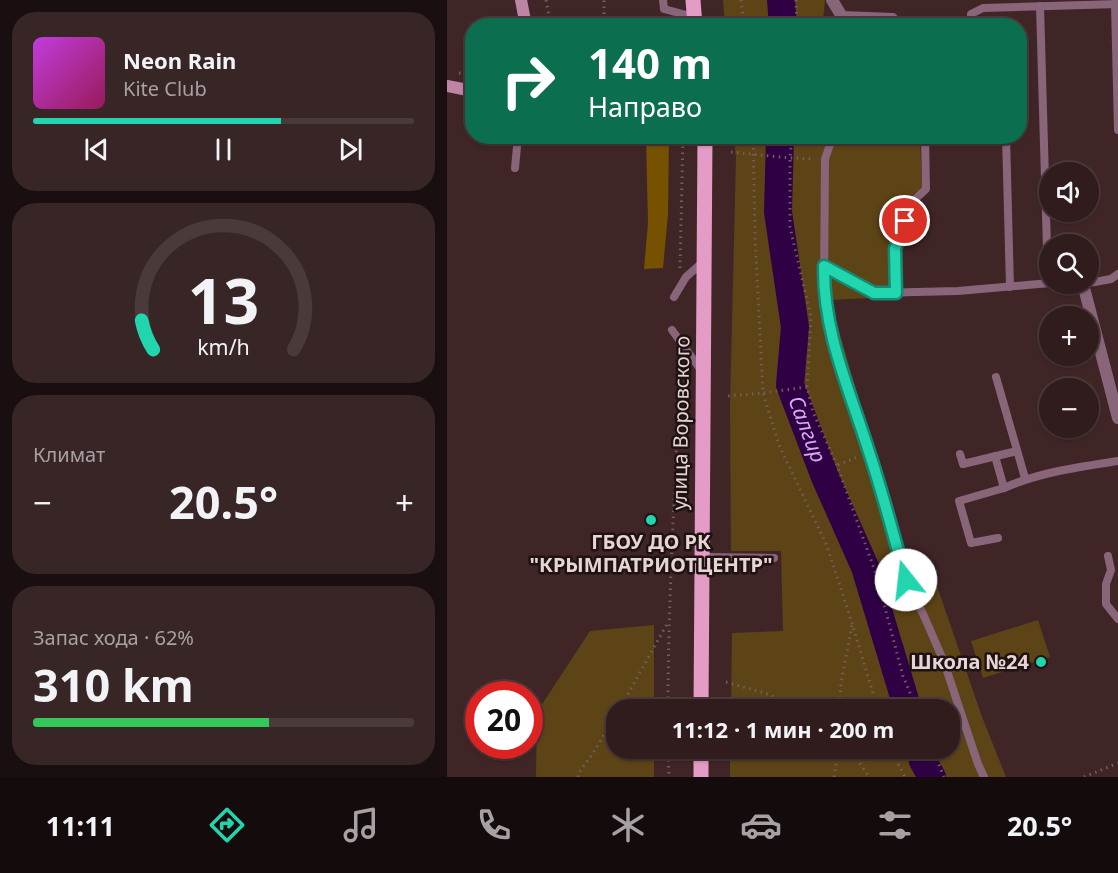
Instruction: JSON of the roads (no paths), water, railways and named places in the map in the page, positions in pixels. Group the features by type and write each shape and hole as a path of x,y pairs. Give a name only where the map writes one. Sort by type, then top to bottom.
{"main road":[{"path":"521,0 524,18"},
{"path":"693,0 695,18"},
{"path":"447,86 465,89"},
{"name":"улица Воровского","path":"701,699 705,144"},
{"path":"701,759 701,777"}],"street":[{"path":"832,0 841,18"},
{"path":"1086,294 1118,418"}],"lane":[{"path":"663,0 664,9 687,18"},
{"path":"971,18 971,14 983,8 1116,4 1118,130"},
{"path":"1041,6 1048,234"},
{"path":"876,18 894,18"},
{"path":"515,168 517,144"},
{"path":"830,144 825,159 824,290 831,338 870,453 906,580 944,662 984,777"},
{"path":"896,293 895,249 912,202 926,189 925,144"},
{"path":"1006,144 1010,287"},
{"path":"674,297 686,277 705,261"},
{"path":"824,266 874,293 1039,284"},
{"path":"1099,281 1111,279 1118,274"},
{"path":"672,330 702,372"},
{"path":"996,377 1025,478"},
{"path":"960,454 963,464 1017,451"},
{"path":"995,456 1004,488"},
{"path":"998,538 971,543 959,501 1004,488 1025,478 1118,461"},
{"path":"1108,556 1111,570 1106,584 1106,604 1118,619"},
{"path":"701,557 774,558"}],"waterway":[{"name":"Салгир","path":"781,0 782,18"},
{"name":"Салгир","path":"780,144 778,212 795,327 790,385 825,477 865,567 905,699"},
{"name":"Салгир","path":"923,759 932,777"}],"place":[{"name":"ГБОУ ДО РК \"КРЫМПАТРИОТЦЕНТР\"","path":"651,520"},
{"name":"Школа №24","path":"1041,662"}]}
